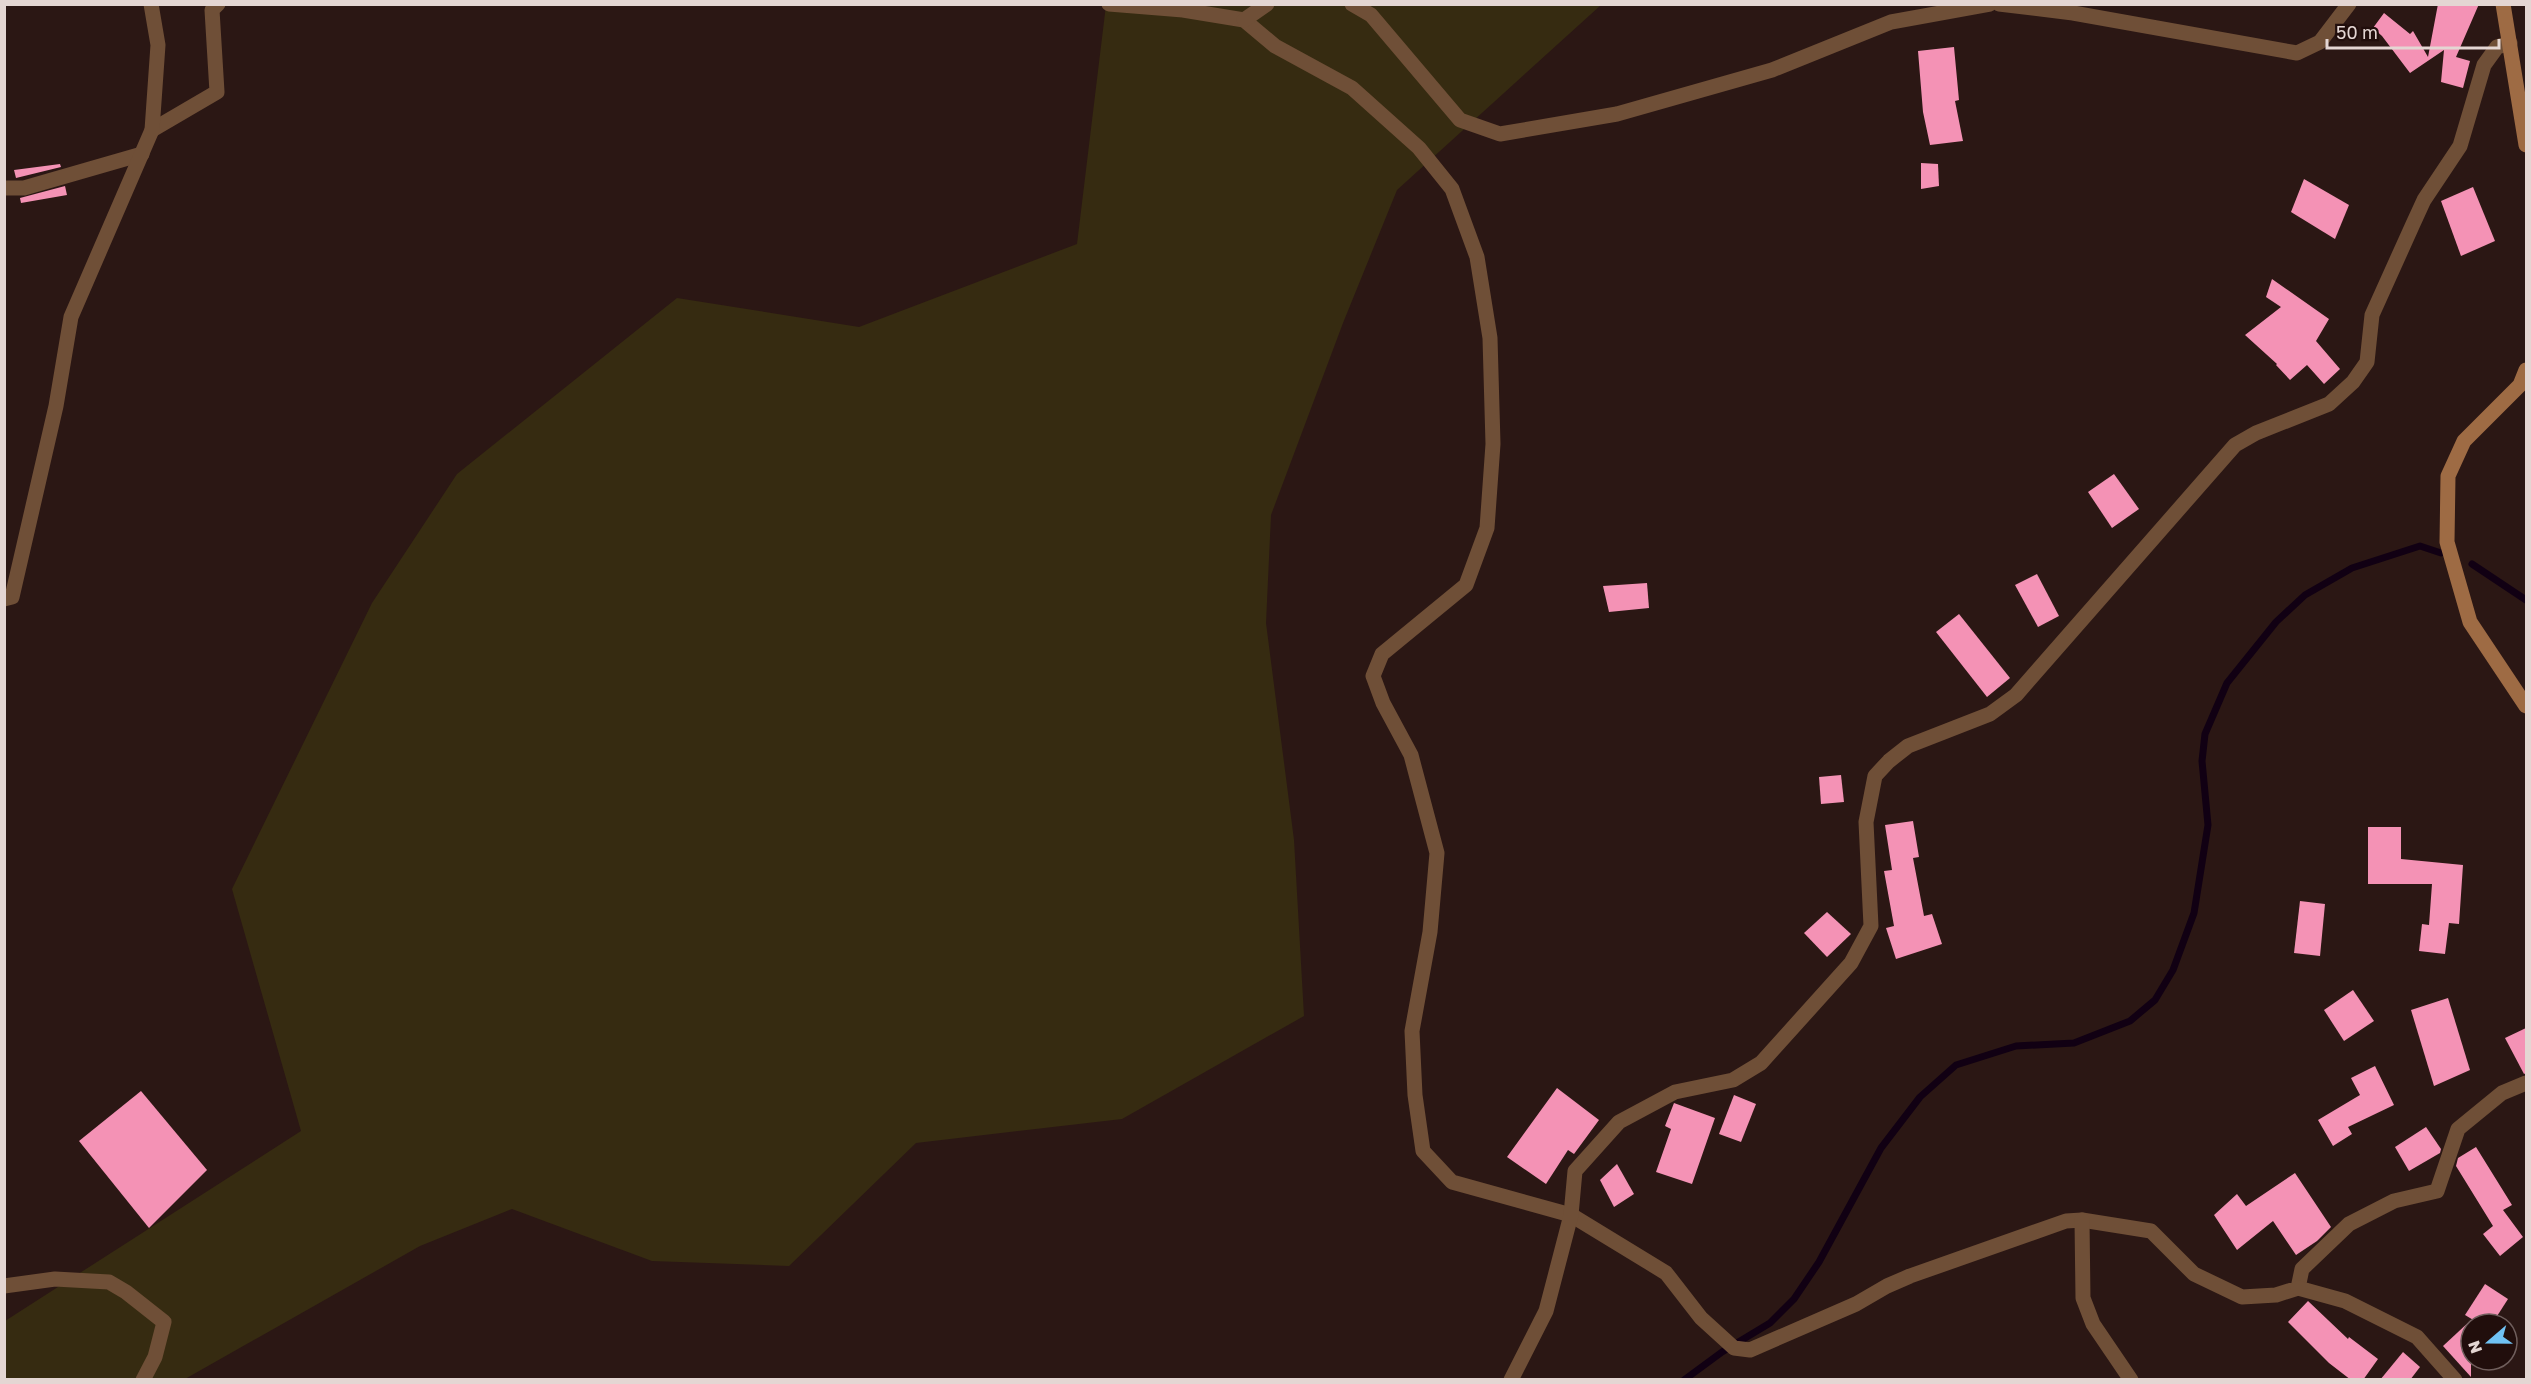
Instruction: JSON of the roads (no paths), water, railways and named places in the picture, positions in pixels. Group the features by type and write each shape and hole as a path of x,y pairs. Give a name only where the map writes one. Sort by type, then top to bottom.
{"main road":[{"path":"2503,4 2526,145"},
{"path":"2526,370 2520,385 2464,441 2448,476 2447,542 2470,622 2526,706"}],"street":[{"path":"4,599 12,597 24,548 56,406 71,317 152,130 158,45 152,4"},
{"path":"152,130 217,92 212,10 218,4"},
{"path":"1109,4 1183,10 1244,20 1275,46 1352,88 1419,148 1452,189 1477,257 1490,338 1492,444 1487,528 1466,585 1382,654 1373,676 1383,703 1411,755 1437,853 1430,932 1412,1031 1415,1095 1423,1151 1452,1182 1571,1215 1666,1273 1701,1318 1734,1348 1742,1351 1766,1344 1856,1304 1887,1286 1938,1265 2050,1226 2082,1220 2151,1232 2194,1274 2242,1297 2276,1295 2298,1288 2345,1301 2417,1337 2455,1380"},
{"path":"1244,20 1267,4"},
{"path":"1352,4 1371,15 1460,120 1500,134 1617,114 1772,69 1891,22 1990,4"},
{"path":"1999,4 2073,13 2297,53 2320,42 2349,4"},
{"path":"1511,1380 1546,1311 1571,1215 1575,1171 1619,1122 1675,1092 1733,1080 1761,1063 1851,963 1871,926 1866,822 1875,776 1908,746 1990,714 2016,695 2235,446 2256,433 2329,404 2353,382 2367,362 2372,315 2413,224 2424,200 2460,146 2484,65 2498,47 2510,43"},
{"path":"4,188 24,188 142,154"},
{"path":"2298,1288 2302,1269 2349,1224 2394,1201 2437,1191 2458,1129 2502,1093 2526,1083"},
{"path":"2082,1220 2083,1298 2093,1324 2130,1380"},
{"path":"4,1286 55,1279 109,1282 126,1292 164,1322 155,1358 143,1380"}],"waterway":[{"path":"1684,1380 1722,1352 1770,1323 1794,1299 1819,1262 1881,1148 1920,1097 1956,1065 2016,1046 2074,1043 2130,1021 2155,1000 2173,970 2194,913 2208,825 2202,761 2205,734 2227,683 2276,622 2305,595 2352,568 2420,546 2441,553"},
{"path":"2472,564 2526,600"}]}
